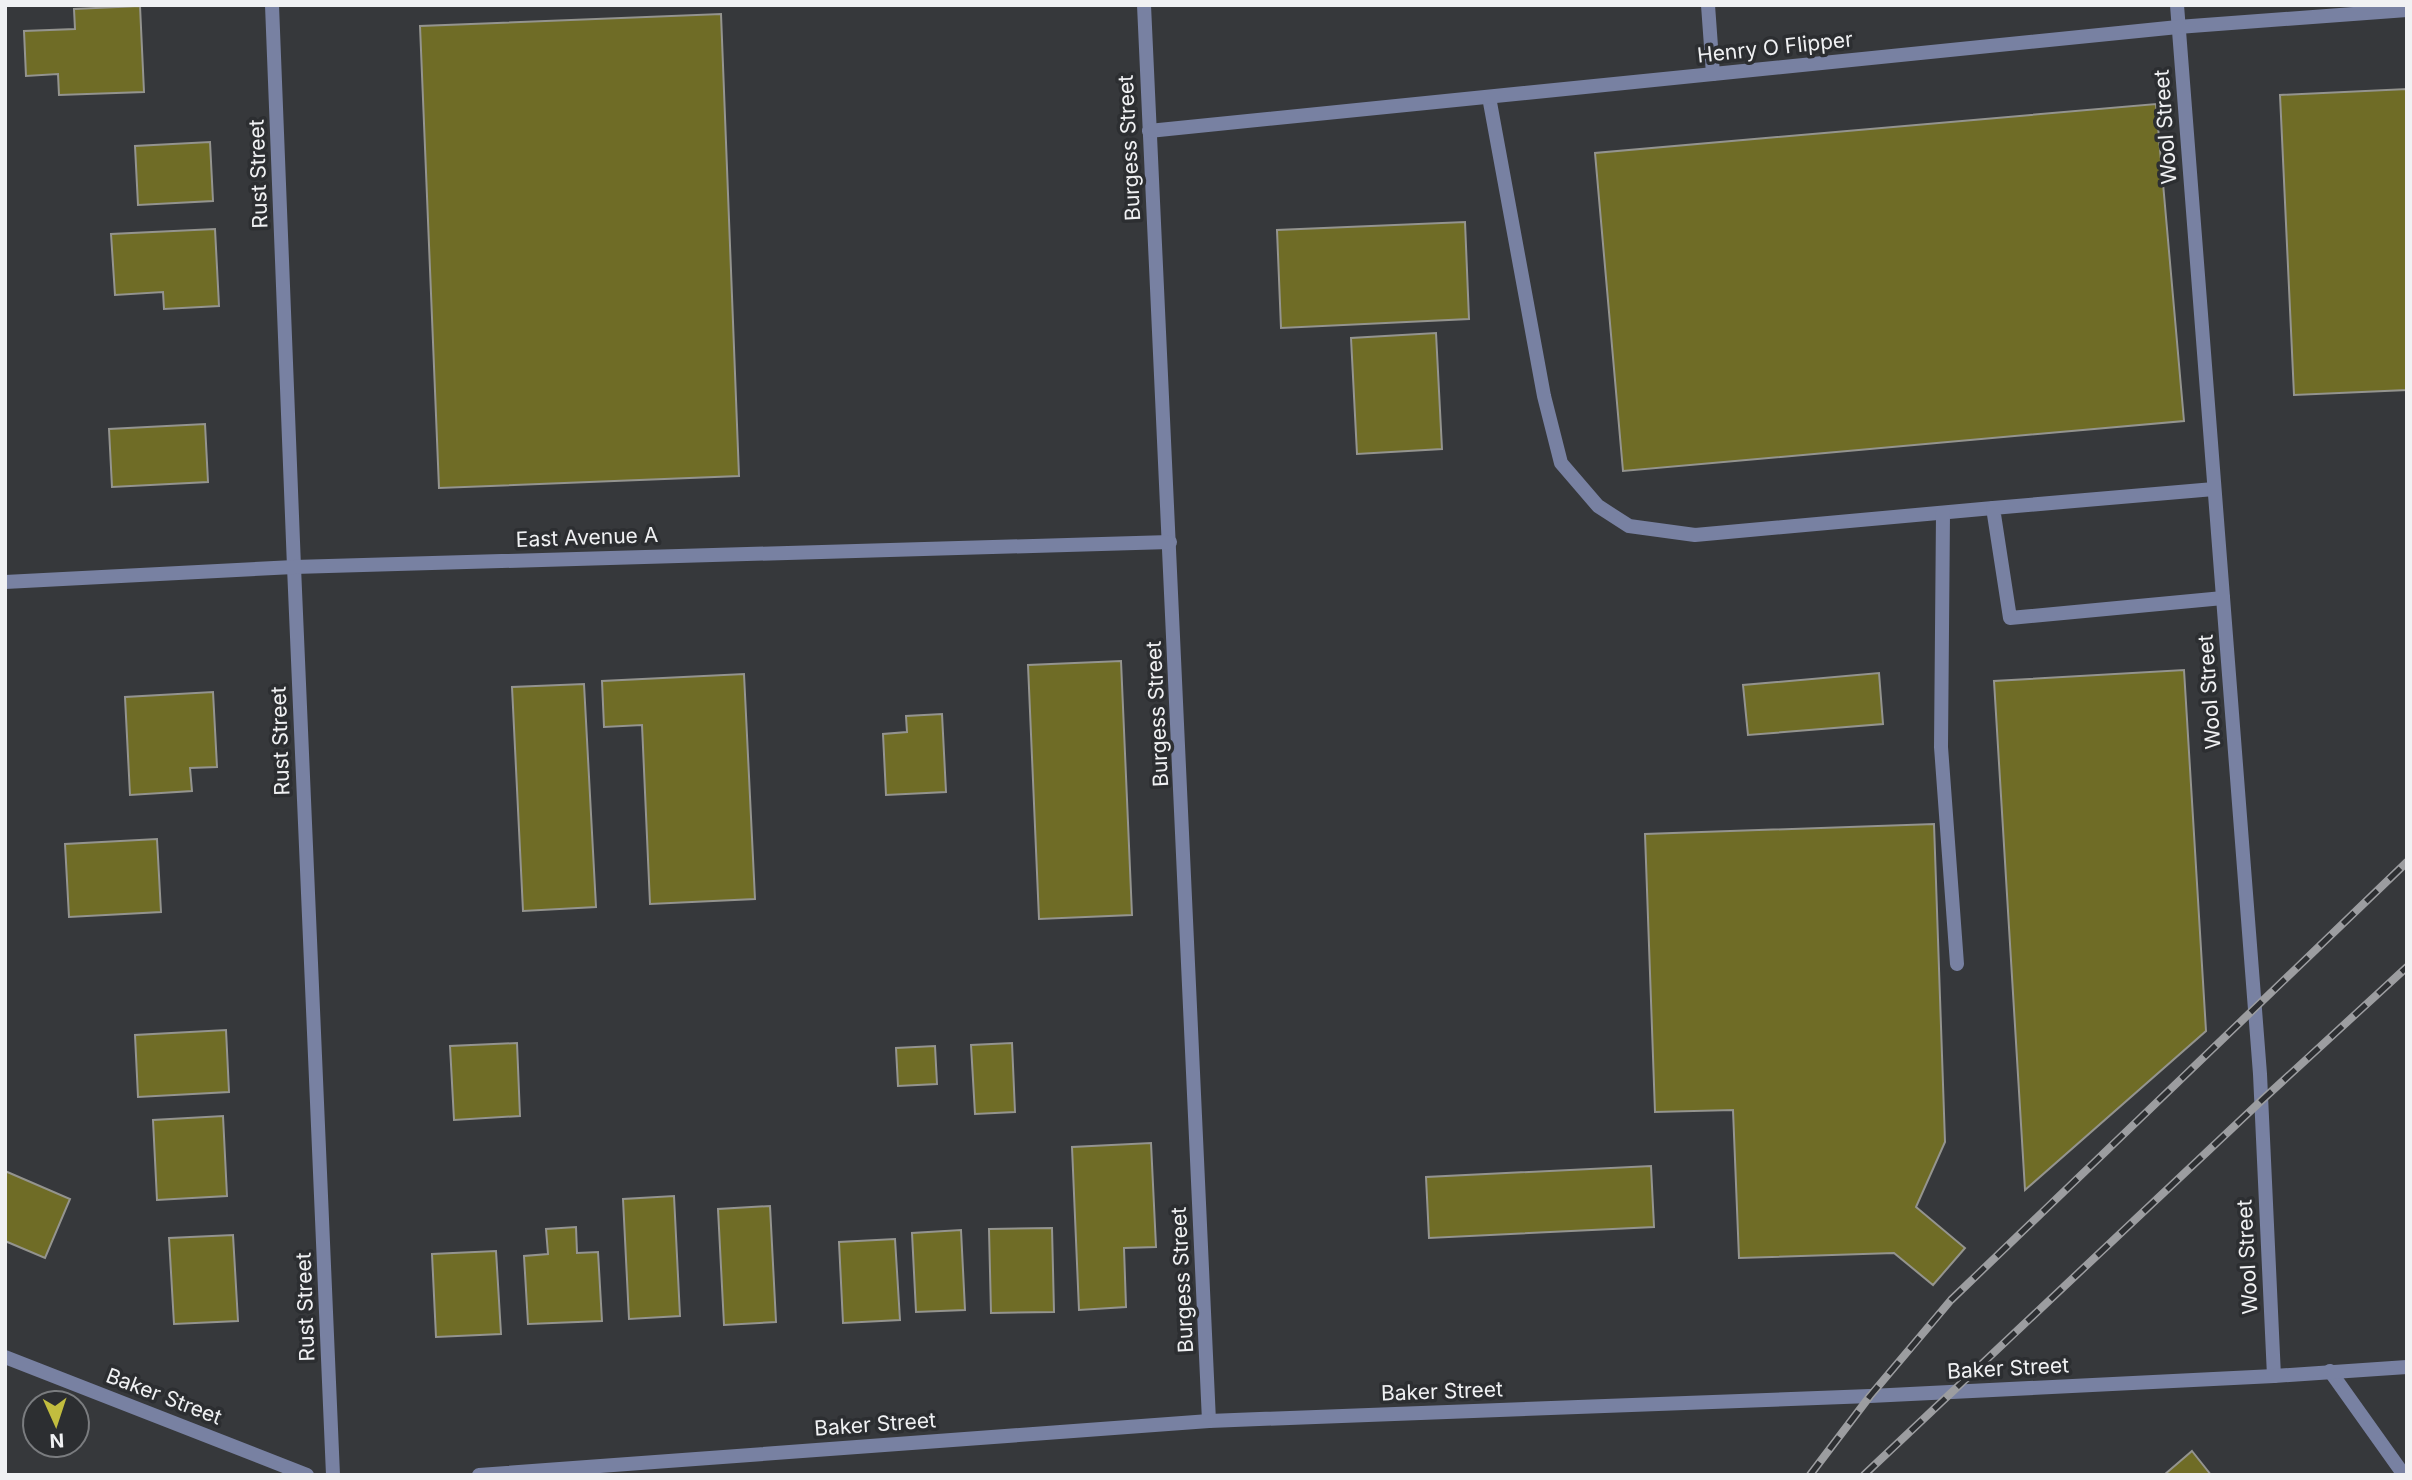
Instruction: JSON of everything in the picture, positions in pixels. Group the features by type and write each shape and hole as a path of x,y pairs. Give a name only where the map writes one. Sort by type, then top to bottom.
{"street":[{"name":"Rust Street","path":"272,5 333,1475"},
{"name":"Burgess Street","path":"1144,5 1209,1421"},
{"path":"1708,5 1713,74"},
{"name":"Wool Street","path":"2177,5 2260,1074 2274,1376"},
{"name":"Henry O Flipper","path":"1149,131 2178,27 2407,10"},
{"path":"1489,97 1544,396 1561,463 1598,506 1629,526 1695,535 2214,489"},
{"path":"1993,509 2010,618 2223,598"},
{"path":"1943,513 1941,747 1957,964"},
{"name":"East Avenue A","path":"5,582 294,567 1170,542"},
{"name":"Baker Street","path":"5,1357 306,1475"},
{"name":"Baker Street","path":"479,1475 1209,1421 1870,1396 2407,1367"},
{"path":"2330,1371 2404,1475"}],"building":[{"path":"140,6 144,92 59,95 58,74 26,76 24,31 75,29 74,9"},
{"path":"721,14 739,476 439,488 420,26"},
{"path":"2407,89 2407,390 2294,395 2280,95"},
{"path":"2156,104 2184,421 1623,471 1595,153"},
{"path":"210,142 213,201 138,205 135,146"},
{"path":"1465,222 1469,319 1281,328 1277,230"},
{"path":"215,229 219,306 164,309 163,292 115,295 111,234"},
{"path":"1436,333 1442,449 1357,454 1351,338"},
{"path":"205,424 208,482 112,487 109,429"},
{"path":"1121,661 1132,915 1039,919 1028,665"},
{"path":"2184,670 2206,1031 2025,1190 1994,681"},
{"path":"1879,673 1883,724 1748,735 1743,685"},
{"path":"744,674 755,899 650,904 642,725 604,727 602,681"},
{"path":"584,684 596,907 523,911 512,687"},
{"path":"213,692 217,767 190,768 192,791 130,795 125,697"},
{"path":"942,714 946,792 886,795 883,734 907,732 906,716"},
{"path":"1934,824 1945,1142 1916,1207 1965,1248 1933,1285 1894,1253 1739,1258 1733,1110 1655,1112 1645,834"},
{"path":"157,839 161,912 69,917 65,844"},
{"path":"226,1030 229,1092 138,1097 135,1035"},
{"path":"517,1043 520,1116 454,1120 450,1046"},
{"path":"1012,1043 1015,1112 975,1114 971,1045"},
{"path":"935,1046 937,1084 898,1086 896,1048"},
{"path":"223,1116 227,1196 157,1200 153,1120"},
{"path":"1151,1143 1156,1247 1124,1248 1126,1307 1079,1310 1072,1147"},
{"path":"1651,1166 1654,1227 1429,1238 1426,1177"},
{"path":"5,1171 70,1199 45,1258 5,1241"},
{"path":"674,1196 680,1316 629,1319 623,1199"},
{"path":"770,1206 776,1322 724,1325 718,1209"},
{"path":"576,1227 577,1253 598,1252 602,1321 528,1324 524,1256 548,1254 546,1229"},
{"path":"1052,1228 1054,1312 991,1313 989,1229"},
{"path":"961,1230 965,1310 916,1312 912,1233"},
{"path":"233,1235 238,1321 174,1324 169,1238"},
{"path":"895,1239 900,1320 843,1323 839,1242"},
{"path":"496,1251 501,1334 436,1337 432,1254"},
{"path":"2192,1451 2211,1475 2164,1475"}],"railway":[{"path":"1810,1475 1870,1396 1951,1300 2407,862"},
{"path":"1864,1475 2407,967"}]}
